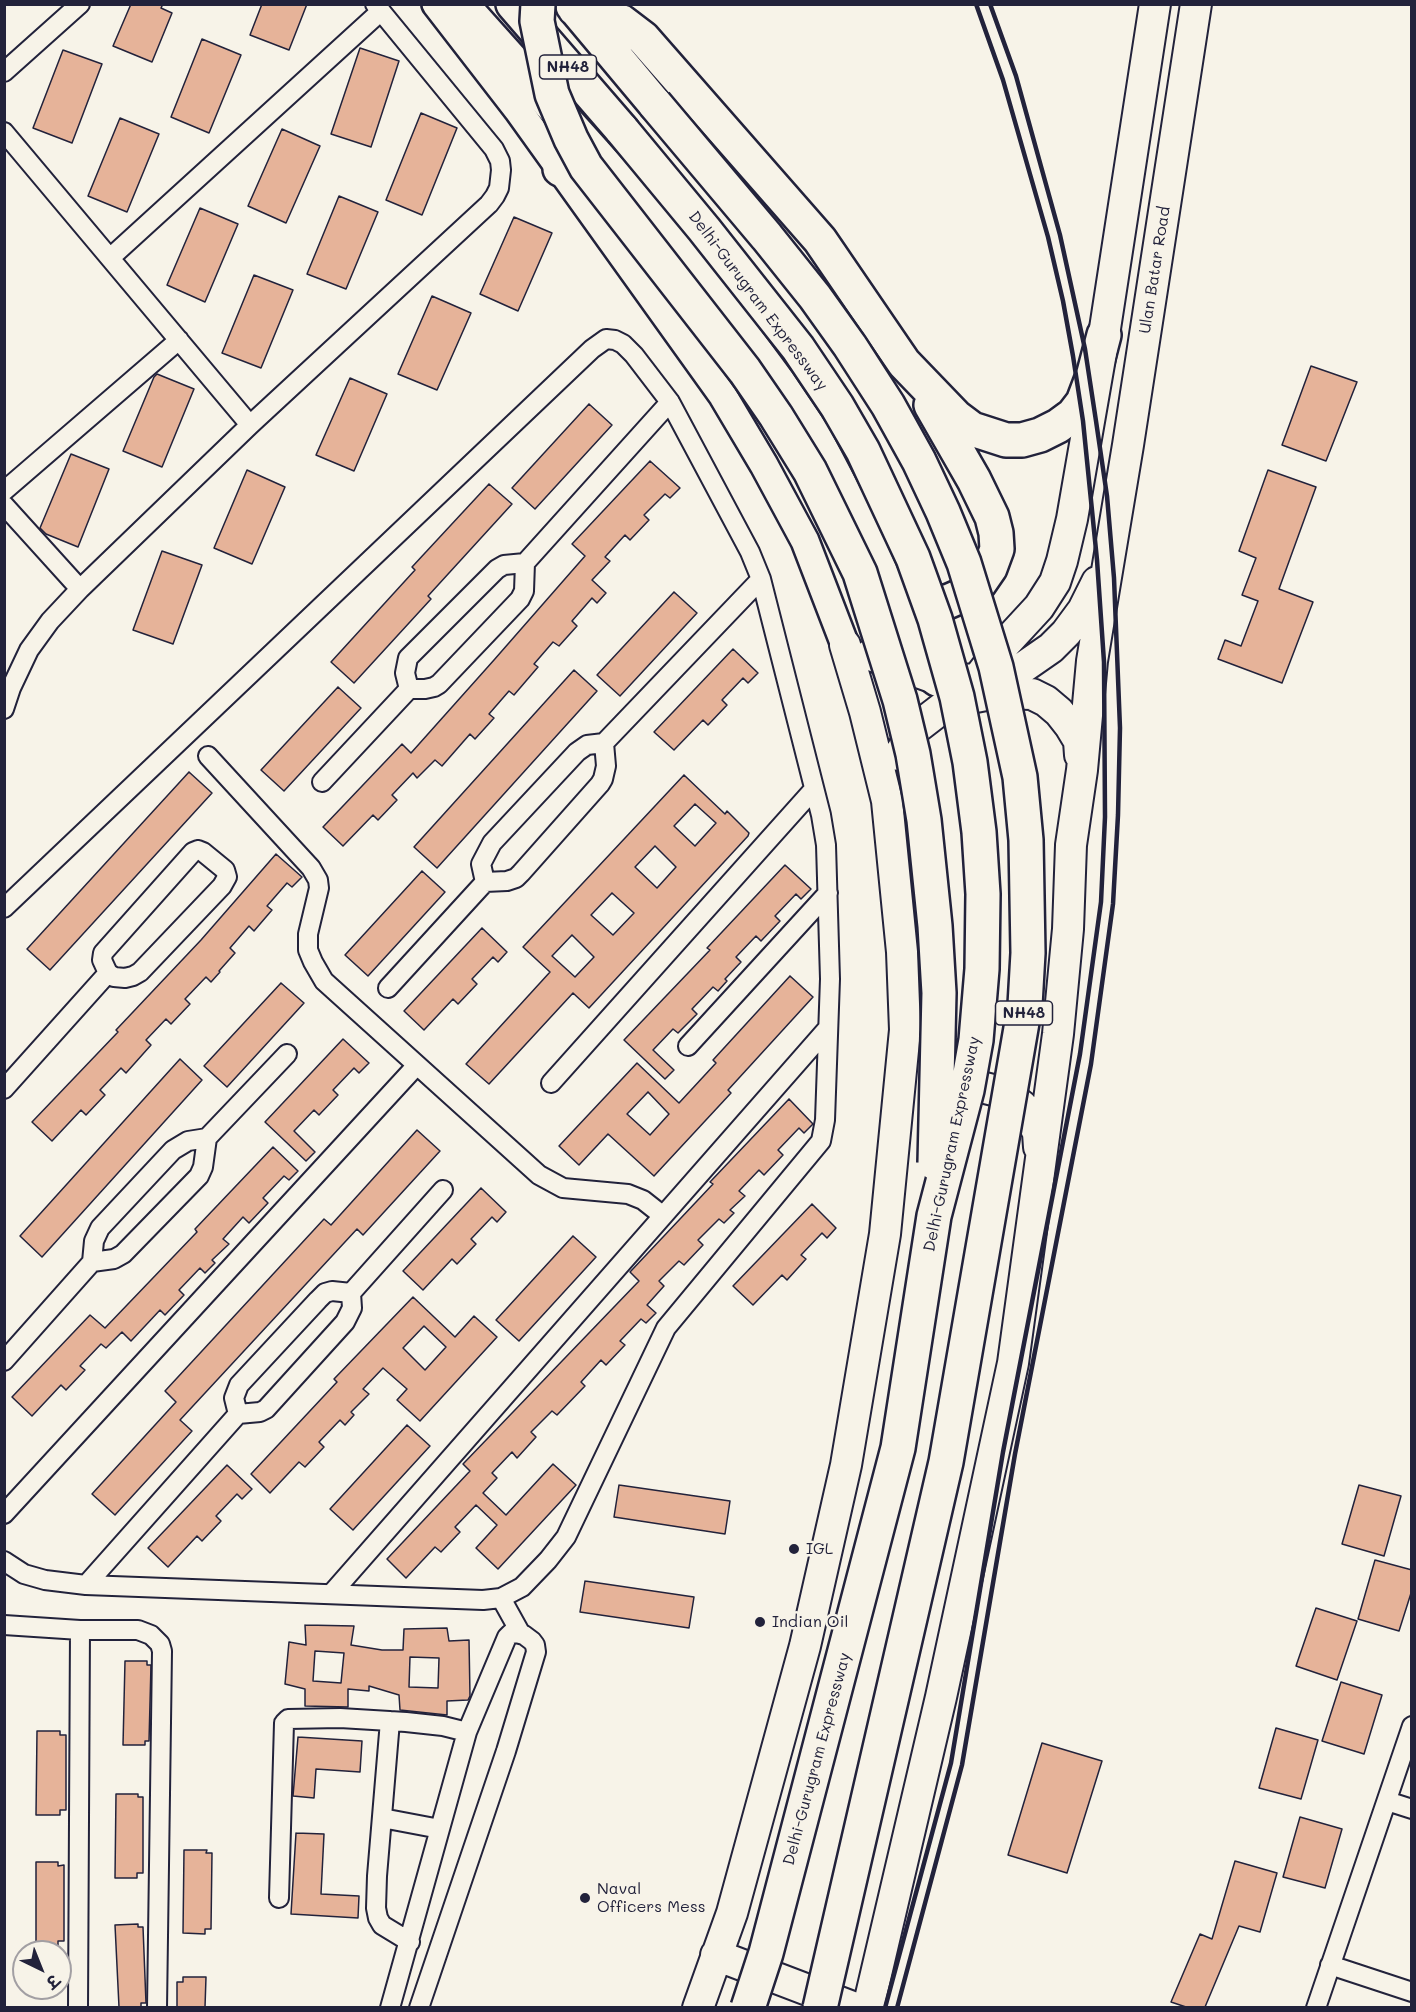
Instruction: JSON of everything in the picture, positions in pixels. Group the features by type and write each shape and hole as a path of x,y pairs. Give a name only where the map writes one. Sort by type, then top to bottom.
{"highway":[{"path":"460,4 641,205 748,339 813,434 855,514 896,607 937,679"},
{"name":"Delhi-Gurugram Expressway","path":"513,4 622,130 798,348 837,406 863,451 913,558 935,619 957,697 970,762 979,832 982,969 976,1040 967,1090 934,1215 898,1448 766,1953 748,2007"},
{"path":"538,4 537,21 552,94 586,167 745,370 770,407 810,471 860,573 900,700 913,754 930,867 939,993 934,1215"},
{"path":"573,7 622,22 643,38 820,240 948,431 992,517 997,549 990,568 979,584 963,595 947,602 932,602 904,592 874,558"},
{"name":"NH48","path":"573,7 815,297 888,405 919,461 960,553 985,626 996,667 1020,777 1026,840 1028,942 1025,1005 946,1462 820,2007"},
{"path":"560,169 641,205"},
{"path":"904,363 956,417 972,429 1006,440 1022,440 1059,426 1073,415 1083,402 1094,373 1104,334"}],"main road":[{"path":"436,4 518,110 723,396 764,465 805,541 844,645 866,712 887,801 902,952 905,1030 885,1234 846,1466 805,1646 732,1913 698,2007"},
{"path":"976,681 1003,646 1039,607 1055,582 1062,561 1072,519 1104,334 1155,4"},
{"name":"Ulan Batar Road","path":"1111,536 1128,445 1196,4"},
{"path":"844,645 937,679 994,680 1015,673 1043,654 1066,633 1083,610 1098,580 1111,536"},
{"path":"868,2007 941,1697 1013,1363 1058,1034 1068,929 1071,844 1082,770 1092,661 1111,536"},
{"path":"887,801 890,780 898,756 915,729 950,702 996,693 1032,694 1046,701 1059,712 1079,741 1082,770"},
{"path":"894,1136 904,1118 930,1097 962,1087 985,1088 1005,1093 1022,1106 1038,1133 1041,1156"},
{"path":"716,1955 855,2007"}],"street":[{"path":"4,72 80,4"},
{"path":"4,710 11,688 29,650 50,621 80,589 250,425 489,204 498,188 500,161 494,149 378,8 110,258"},
{"path":"4,132 250,425"},
{"path":"4,908 599,343 606,339 615,340 623,344 634,355 670,402 750,552 761,579 825,832 831,979 825,1120 821,1141 666,1328 566,1537 522,1587 501,1599 86,1585 45,1580 24,1574 4,1560"},
{"path":"4,491 179,340"},
{"path":"322,782 409,689 425,689 439,684 520,599 524,591 525,563 670,402"},
{"path":"4,505 80,589"},
{"path":"409,689 405,673 408,658 497,569 504,565 525,563"},
{"path":"485,882 482,864 492,843 577,752 587,745 604,743 761,579"},
{"path":"388,988 485,882 516,878 600,784 606,766 604,743"},
{"path":"208,756 311,868 319,888 308,934 308,950 312,962 324,981 539,1175 562,1188 628,1194 643,1200 662,1215"},
{"path":"551,1083 814,789"},
{"path":"198,850 203,852 225,870 227,877 222,886 140,972 125,978 114,977 108,973 102,960 103,953 193,852 198,850"},
{"path":"688,1046 828,893"},
{"path":"4,1089 108,973"},
{"path":"332,1593 828,1028"},
{"path":"4,1362 92,1262 94,1241 100,1228 172,1150 188,1142 207,1138 286,1054"},
{"path":"4,1514 417,1065"},
{"path":"92,1262 123,1254 199,1176 203,1167 207,1138"},
{"path":"86,1585 238,1414 260,1412 266,1409 345,1322 352,1308 351,1293 443,1190"},
{"path":"238,1414 234,1398 239,1385 318,1300 325,1293 332,1291 351,1293"},
{"path":"501,1599 521,1634 535,1645 536,1652 506,1751 419,2007 391,2007 467,1732 507,1637 510,1634 521,1634"},
{"path":"4,1625 80,1630 138,1630 146,1632 157,1639 160,1644 162,1651 157,2007"},
{"path":"78,2007 80,1630"},
{"path":"279,1898 286,1721 290,1718 390,1721 443,1726 467,1732"},
{"path":"390,1721 377,1876 377,1915 382,1925 410,1942"},
{"path":"1316,2007 1412,1726"},
{"path":"1387,1801 1412,1809"},
{"path":"382,1818 440,1829"},
{"path":"1330,1965 1412,1992"}],"building":[{"path":"131,4 163,4 161,8 172,13 152,62 113,46"},
{"path":"262,4 307,4 289,50 250,35"},
{"path":"202,39 241,55 209,133 171,117"},
{"path":"360,48 399,61 371,147 331,134"},
{"path":"63,50 102,64 72,143 33,128"},
{"path":"421,113 457,128 422,215 386,200"},
{"path":"120,118 159,134 127,212 88,196"},
{"path":"282,129 320,146 286,223 248,206"},
{"path":"339,196 378,212 346,289 307,274"},
{"path":"200,208 238,224 205,302 167,285"},
{"path":"514,217 552,233 518,311 480,294"},
{"path":"254,275 293,290 261,368 222,353"},
{"path":"432,296 471,313 437,390 398,374"},
{"path":"1311,366 1357,382 1326,461 1282,445"},
{"path":"157,374 194,389 162,467 123,451"},
{"path":"350,378 387,394 354,471 316,455"},
{"path":"589,404 612,425 535,509 512,488"},
{"path":"71,454 109,469 78,547 46,534 40,528"},
{"path":"650,461 680,488 670,498 665,494 644,515 649,520 630,540 625,535 605,557 610,561 592,580 606,593 597,603 592,598 572,621 577,626 559,646 553,642 534,664 538,667 514,695 509,691 489,714 494,718 475,739 470,734 442,766 435,760 417,778 413,773 392,795 397,800 378,820 373,815 343,846 323,827 402,744 411,753 585,556 572,544"},
{"path":"247,470 285,487 252,564 214,548"},
{"path":"1268,470 1316,487 1279,589 1313,602 1282,683 1218,659 1225,640 1241,646 1258,601 1242,595 1256,558 1239,551"},
{"path":"489,484 512,504 428,596 431,599 354,683 331,662 415,570 412,567"},
{"path":"162,551 202,565 173,644 133,630"},
{"path":"674,592 697,613 620,696 597,675"},
{"path":"733,649 758,673 748,683 743,678 722,700 727,705 708,725 703,720 674,750 654,732"},
{"path":"574,670 597,691 437,868 414,847"},
{"path":"338,687 361,708 284,791 261,770"},
{"path":"189,772 212,793 50,970 27,949"},
{"path":"684,775 725,814 727,811 749,833 589,1008 573,993 489,1084 466,1064 550,972 523,947","holes":["695,804 716,823 695,846 674,826","655,846 676,867 657,888 635,867","612,893 634,913 613,935 591,915","572,935 594,957 575,977 552,956"]},
{"path":"276,854 302,877 292,887 287,883 267,906 272,910 254,931 249,926 230,948 235,953 220,972 211,982 206,977 185,999 190,1004 171,1024 166,1019 146,1040 151,1045 126,1073 121,1068 100,1090 105,1095 86,1115 81,1110 52,1141 32,1122 118,1032 116,1030 201,940"},
{"path":"785,865 811,889 801,899 796,894 775,916 780,921 761,941 756,936 736,957 741,962 725,979 727,981 718,991 713,987 692,1009 697,1014 678,1033 673,1029 653,1050 674,1070 665,1079 624,1040 710,950 707,948"},
{"path":"422,871 445,892 368,976 345,955"},
{"path":"482,928 507,952 498,962 493,957 472,979 477,984 458,1004 453,999 424,1030 404,1011"},
{"path":"790,976 813,997 728,1090 731,1093 654,1176 608,1134 579,1165 559,1146 637,1063 679,1103 716,1063 713,1060","holes":["648,1092 669,1114 650,1135 627,1114"]},
{"path":"281,983 304,1003 227,1087 204,1066"},
{"path":"343,1039 369,1063 359,1073 354,1068 333,1090 338,1095 319,1115 314,1110 294,1131 315,1152 306,1161 265,1122"},
{"path":"180,1059 202,1080 42,1257 20,1236"},
{"path":"789,1099 813,1124 804,1133 799,1128 778,1150 783,1155 764,1175 759,1170 739,1191 745,1196 730,1210 734,1213 724,1223 719,1219 698,1240 703,1245 684,1265 679,1261 659,1281 664,1286 647,1305 656,1313 646,1323 641,1319 620,1341 625,1345 606,1365 601,1360 581,1382 585,1386 557,1415 552,1411 531,1432 536,1437 517,1458 512,1452 492,1473 497,1478 483,1493 506,1515 553,1464 576,1485 498,1569 476,1548 497,1525 476,1505 455,1527 460,1532 441,1552 435,1547 406,1578 387,1559 470,1471 463,1464 639,1281 630,1272 713,1184 710,1182"},
{"path":"417,1130 440,1151 363,1235 357,1229 180,1420 192,1431 115,1515 92,1494 176,1402 165,1391 324,1219 331,1225"},
{"path":"273,1147 298,1171 289,1180 284,1176 263,1198 268,1203 249,1223 243,1217 223,1239 229,1244 212,1260 215,1263 205,1273 200,1268 179,1290 184,1295 165,1315 160,1310 131,1341 122,1332 106,1348 101,1344 80,1366 85,1370 66,1390 61,1385 32,1416 12,1397 90,1315 105,1328 197,1232 195,1229"},
{"path":"481,1188 506,1212 497,1222 492,1217 471,1239 476,1244 457,1264 452,1259 423,1290 403,1271"},
{"path":"812,1204 836,1228 827,1238 822,1233 801,1255 806,1259 787,1280 782,1275 753,1305 733,1286"},
{"path":"573,1236 596,1257 519,1341 496,1320"},
{"path":"413,1297 455,1337 474,1316 497,1337 420,1421 397,1400 407,1389 383,1368 363,1389 369,1394 351,1412 354,1415 345,1425 340,1420 319,1442 324,1447 305,1467 299,1462 270,1493 251,1474 337,1382 334,1379","holes":["424,1326 446,1347 425,1370 403,1348"]},
{"path":"407,1425 430,1446 353,1530 330,1509"},
{"path":"227,1465 252,1489 242,1499 237,1494 216,1516 221,1521 202,1541 197,1536 168,1567 148,1548"},
{"path":"619,1485 730,1501 725,1534 614,1517"},
{"path":"1359,1485 1401,1496 1384,1556 1342,1544"},
{"path":"1375,1560 1412,1570 1412,1590 1399,1631 1358,1619"},
{"path":"585,1581 694,1597 689,1628 580,1612"},
{"path":"1316,1608 1357,1621 1337,1680 1296,1666"},
{"path":"305,1625 354,1626 351,1645 382,1650 403,1650 404,1629 447,1628 449,1641 469,1640 470,1696 468,1700 447,1701 447,1715 400,1710 399,1695 369,1686 369,1691 348,1689 348,1707 305,1706 305,1689 285,1684 289,1642 306,1645","holes":["315,1651 344,1653 341,1683 313,1681","410,1657 439,1658 438,1688 409,1687"]},
{"path":"125,1661 147,1661 147,1665 151,1665 149,1741 145,1741 145,1745 123,1745"},
{"path":"1341,1682 1382,1695 1364,1754 1322,1741"},
{"path":"1276,1728 1318,1740 1301,1799 1259,1788"},
{"path":"37,1731 60,1731 60,1735 66,1735 66,1810 60,1810 60,1815 36,1815"},
{"path":"298,1737 362,1741 360,1772 316,1769 314,1798 293,1796"},
{"path":"1042,1743 1102,1761 1067,1873 1008,1855"},
{"path":"116,1794 138,1794 138,1797 143,1797 143,1873 137,1873 137,1878 115,1878"},
{"path":"1300,1817 1342,1829 1325,1888 1283,1877"},
{"path":"296,1833 324,1834 321,1894 359,1896 358,1918 291,1914"},
{"path":"184,1850 207,1850 206,1853 212,1853 211,1929 205,1929 205,1934 183,1933"},
{"path":"1235,1861 1277,1873 1260,1932 1239,1926 1205,2007 1186,2007 1171,2002 1200,1934 1212,1939"},
{"path":"36,1862 58,1862 58,1866 64,1865 64,1940 36,1940"},
{"path":"138,1924 138,1927 143,1927 146,2003 141,2003 141,2007 119,2007 115,1925"},
{"path":"183,1977 206,1977 205,2007 177,2007 177,1982 183,1982"}],"railway":[{"path":"885,2008 951,1763 1003,1452 1080,1054 1101,902 1105,817 1104,662 1097,560 1083,421 1073,356 1048,237 1003,80 976,4"},
{"path":"897,2008 962,1765 1015,1454 1091,1064 1113,904 1118,815 1120,728 1114,578 1107,496 1085,349 1060,235 1016,76 990,4"}],"place":[{"name":"IGL","path":"794,1549"},
{"name":"Indian Oil","path":"760,1622"},
{"name":"Naval Officers Mess","path":"585,1898"}]}
